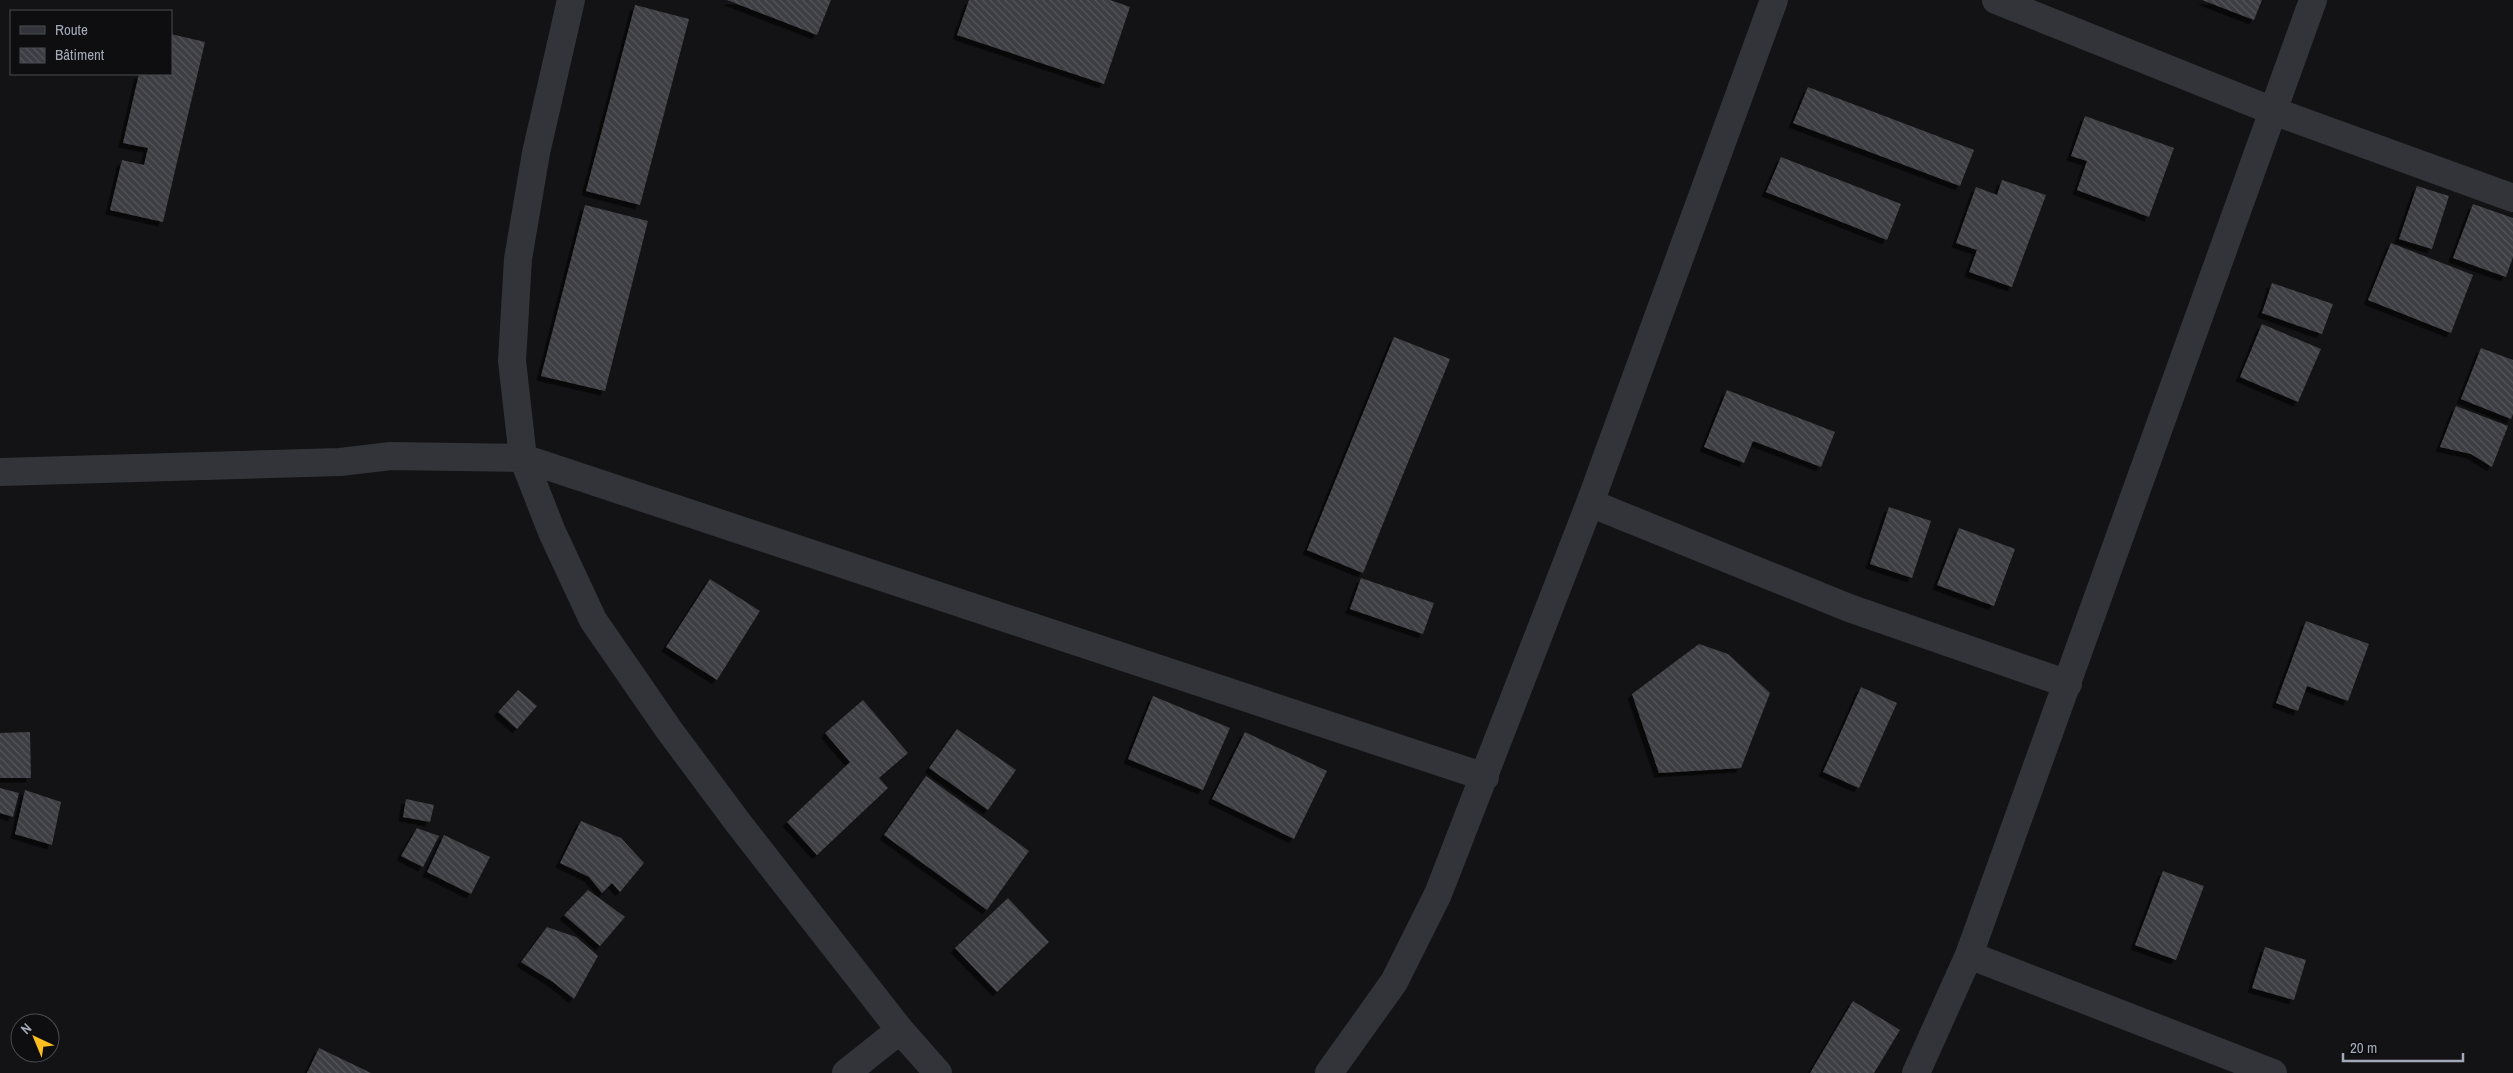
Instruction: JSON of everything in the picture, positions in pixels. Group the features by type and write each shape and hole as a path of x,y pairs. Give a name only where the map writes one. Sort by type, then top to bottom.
{"street":[{"path":"571,0 536,153 518,259 512,361 523,458 552,532 593,620 669,730 733,816 900,1030 938,1073"},
{"path":"1329,1073 1394,982 1438,894 1590,503 1774,0"},
{"path":"1996,0 2273,111 2513,198"},
{"path":"1916,1073 1969,955 2313,0"},
{"path":"0,472 340,462 391,456 523,458 1485,777"},
{"path":"1590,503 1849,608 2068,684"},
{"path":"1969,955 2273,1073"},
{"path":"846,1073 900,1030"}],"building":[{"path":"727,0 831,0 817,35"},
{"path":"969,0 1110,0 1130,7 1104,84 957,35"},
{"path":"2202,0 2262,0 2254,20"},
{"path":"635,5 689,19 640,205 586,191"},
{"path":"172,34 205,42 163,222 110,210 122,160 144,165 148,148 123,143 139,75 172,75"},
{"path":"1808,87 1974,150 1960,186 1793,123"},
{"path":"2085,116 2174,148 2149,217 2077,190 2087,161 2071,156"},
{"path":"1781,157 1901,204 1887,240 1766,192"},
{"path":"2002,180 2046,195 2012,287 1969,272 1977,250 1956,243 1976,187 1997,195"},
{"path":"2417,186 2449,196 2432,249 2399,239"},
{"path":"2473,204 2513,218 2513,257 2506,277 2453,258"},
{"path":"585,205 648,221 605,391 541,376"},
{"path":"2391,243 2473,275 2451,333 2368,300"},
{"path":"2272,283 2333,304 2322,334 2262,313"},
{"path":"2262,324 2321,349 2298,402 2240,377"},
{"path":"1394,337 1450,359 1363,573 1307,550"},
{"path":"2481,348 2513,360 2513,414 2511,419 2461,399"},
{"path":"1727,390 1835,432 1821,467 1753,441 1744,463 1704,447"},
{"path":"2456,406 2508,426 2492,467 2471,454 2440,447"},
{"path":"1889,507 1931,521 1912,578 1870,564"},
{"path":"1959,528 2015,549 1994,606 1937,585"},
{"path":"1361,578 1434,603 1423,634 1350,609"},
{"path":"710,579 760,611 717,680 666,647"},
{"path":"2306,621 2369,644 2348,701 2307,686 2298,711 2276,703"},
{"path":"1699,644 1728,654 1770,693 1741,768 1659,773 1632,694"},
{"path":"1861,687 1897,703 1859,788 1823,772"},
{"path":"518,690 537,706 517,729 498,712"},
{"path":"1153,696 1230,728 1203,790 1128,759"},
{"path":"863,700 908,753 879,778 888,788 817,855 787,822 850,762 825,733"},
{"path":"957,729 1016,770 988,810 929,768"},
{"path":"30,732 31,778 0,778 0,733"},
{"path":"1245,732 1327,771 1294,839 1212,799"},
{"path":"926,776 1029,851 987,910 884,835"},
{"path":"0,788 19,793 13,817 0,813"},
{"path":"25,790 61,802 52,845 15,834"},
{"path":"406,799 434,805 430,822 403,817"},
{"path":"581,821 621,838 644,863 620,892 612,883 602,893 589,877 560,863"},
{"path":"417,828 439,836 423,867 401,856"},
{"path":"444,835 490,857 471,894 427,872"},
{"path":"2163,871 2204,886 2176,960 2135,945"},
{"path":"588,890 625,917 600,946 564,915"},
{"path":"1008,898 1049,942 997,992 955,948"},
{"path":"547,927 576,937 598,956 574,999 553,982 521,962"},
{"path":"2265,947 2306,960 2294,1000 2252,988"},
{"path":"1853,1001 1900,1030 1874,1073 1810,1073"},
{"path":"319,1048 371,1073 307,1073"}]}
